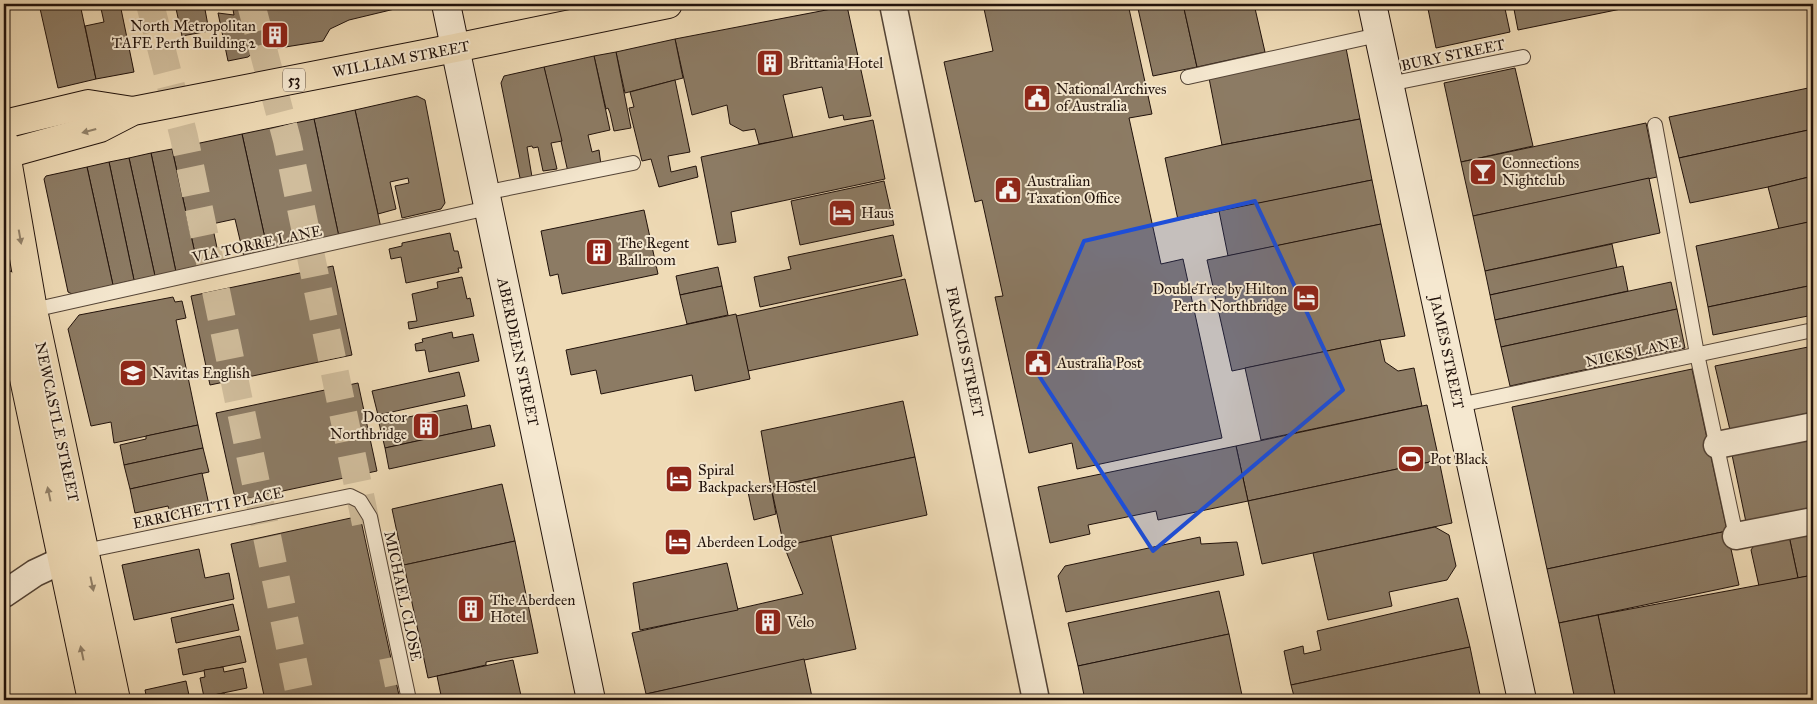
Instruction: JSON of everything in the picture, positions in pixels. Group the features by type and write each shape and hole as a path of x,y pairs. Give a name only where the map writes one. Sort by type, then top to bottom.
{"main road":[{"name":"WILLIAM STREET","path":"4,150 100,128 133,111 668,4"},
{"name":"WILLIAM STREET","path":"4,124 88,104 133,111"},
{"name":"NEWCASTLE STREET","path":"4,150 74,555 92,700"},
{"name":"NEWCASTLE STREET","path":"4,284 74,555 116,700"}],"street":[{"name":"ABERDEEN STREET","path":"446,4 591,700"},
{"name":"FRANCIS STREET","path":"893,4 1036,700"},
{"name":"JAMES STREET","path":"1372,4 1522,700"},
{"path":"1716,444 1813,426"},
{"path":"1736,536 1813,521"},
{"path":"4,594 35,573 74,555"}],"lane":[{"path":"1188,77 1378,35"},
{"name":"BURY STREET","path":"1389,84 1522,57"},
{"path":"1655,125 1698,354 1736,536"},
{"name":"VIA TORRE LANE","path":"33,310 633,163"},
{"name":"NICKS LANE","path":"1459,405 1813,330"},
{"name":"ERRICHETTI PLACE","path":"74,555 350,496 360,501"},
{"name":"MICHAEL CLOSE","path":"360,501 370,517 409,700"}],"highlighted area":[{"path":"1255,201 1343,390 1153,551 1032,365 1084,241"}],"building":[{"path":"39,4 80,4 96,79 58,88"},
{"path":"100,4 120,4 134,72 96,79 85,26 104,22"},
{"path":"175,4 204,4 209,31 182,36"},
{"name":"North Metropolitan TAFE Perth Building 2","path":"232,4 402,4 403,7 349,20 330,29 323,41 254,52 248,57 228,61 218,13 234,15"},
{"path":"983,4 1128,4 1152,114 1129,118 1161,264 1183,259 1222,438 1077,469 1072,443 1029,453 995,297 1003,296 982,200 975,202 944,62 993,51"},
{"path":"1137,4 1183,4 1197,67 1153,76"},
{"path":"1183,4 1254,4 1265,52 1197,67"},
{"path":"1427,4 1504,4 1510,32 1436,48"},
{"path":"1513,4 1620,4 1621,9 1518,30"},
{"path":"1620,4 1642,4 1621,9"},
{"name":"Brittania Hotel","path":"847,6 871,116 844,120 843,115 829,118 822,87 783,95 793,138 759,144 755,129 743,131 730,124 727,105 692,115 675,39"},
{"path":"675,39 683,78 625,93 616,52"},
{"path":"1346,48 1360,119 1222,145 1209,78"},
{"path":"616,52 631,128 614,131 610,113 608,108 606,109 594,56"},
{"path":"594,56 610,130 588,135 592,152 599,150 601,165 568,172 544,67"},
{"path":"544,67 562,141 551,143 557,169 543,171 538,147 527,147 532,177 520,178 501,83 504,76"},
{"path":"1515,68 1533,146 1461,162 1444,83"},
{"path":"675,80 690,152 668,156 671,172 696,166 698,177 659,187 651,159 642,161 629,108 634,107 630,92"},
{"path":"1813,87 1813,129 1679,158 1669,117"},
{"path":"417,96 425,100 445,203 441,209 402,218 395,186 409,183 408,178 390,182 396,209 378,214 355,110"},
{"path":"355,110 381,228 339,237 314,119"},
{"path":"314,119 339,237 268,252 242,134"},
{"path":"1360,119 1372,180 1178,220 1165,158 1222,145"},
{"path":"873,120 885,179 731,212 736,242 718,245 701,157"},
{"path":"1646,123 1657,177 1473,216 1461,162"},
{"path":"1813,129 1813,176 1690,203 1679,158"},
{"path":"242,134 268,252 244,257 235,219 212,224 220,262 198,267 172,149"},
{"path":"172,149 198,267 176,272 151,153"},
{"path":"151,153 176,272 155,276 129,158"},
{"path":"129,158 155,276 134,280 109,162"},
{"path":"109,162 134,280 113,285 87,167"},
{"path":"87,167 113,285 72,294 68,292 44,179 46,176"},
{"path":"1813,176 1813,221 1779,229 1768,187"},
{"path":"1649,178 1660,233 1485,271 1473,216"},
{"path":"1372,180 1381,224 1228,256 1219,211"},
{"name":"Haus","path":"884,181 894,225 800,245 791,201"},
{"name":"The Regent Ballroom","path":"644,210 658,274 562,294 558,274 550,276 541,231"},
{"path":"1813,221 1813,285 1708,307 1696,246"},
{"name":"DoubleTree by Hilton Perth Northbridge","path":"1381,224 1405,336 1232,371 1207,260"},
{"path":"450,233 454,251 458,251 462,268 458,268 459,272 406,283 401,257 391,259 389,249 402,246 402,243"},
{"path":"893,235 902,276 760,307 754,277 791,269 788,257"},
{"path":"1612,244 1617,268 1490,295 1485,271"},
{"path":"333,266 352,355 210,385 191,296"},
{"path":"1623,266 1628,291 1495,320 1490,295"},
{"path":"718,267 722,286 680,295 676,276"},
{"path":"462,277 467,299 470,298 474,316 409,329 408,322 417,321 412,294 438,288 437,282"},
{"path":"905,279 918,335 748,371 736,316"},
{"path":"1671,282 1677,309 1501,347 1495,320"},
{"path":"1813,285 1813,315 1713,335 1708,307"},
{"path":"722,286 728,315 687,324 680,295"},
{"name":"Navitas English","path":"173,297 175,302 182,301 186,318 176,320 198,425 114,443 111,422 91,426 68,329 79,315"},
{"path":"1677,309 1685,348 1510,386 1501,347"},
{"path":"736,314 750,379 695,391 692,375 601,394 596,370 571,375 566,350"},
{"path":"452,332 453,338 473,334 479,361 429,372 425,350 416,351 415,344 423,342 422,339"},
{"path":"1380,340 1385,362 1398,371 1414,368 1422,406 1261,440 1245,368"},
{"path":"1813,346 1813,412 1730,430 1715,366"},
{"path":"1692,369 1727,531 1547,569 1512,407"},
{"path":"459,372 465,396 378,415 372,391"},
{"path":"358,383 377,471 245,499 234,494 216,413"},
{"path":"903,401 915,457 771,487 761,431"},
{"name":"Doctor Northbridge","path":"467,405 472,429 385,448 379,423"},
{"path":"1427,405 1439,460 1248,501 1236,446"},
{"path":"198,425 203,448 124,465 120,445 146,439 146,436"},
{"path":"490,425 495,446 389,469 385,448"},
{"path":"1813,433 1813,514 1747,527 1731,450"},
{"path":"1236,446 1248,501 1158,520 1156,511 1088,525 1090,534 1050,543 1038,487"},
{"path":"203,448 209,472 130,489 124,465"},
{"path":"915,457 927,515 784,546 771,487"},
{"path":"1439,460 1452,523 1262,564 1248,501"},
{"path":"202,473 209,505 170,514 168,506 135,513 130,489"},
{"path":"502,484 515,541 404,565 392,509"},
{"path":"771,487 776,514 754,520 748,492"},
{"path":"360,516 400,700 265,700 231,544"},
{"path":"1435,527 1449,535 1456,566 1447,580 1389,592 1392,606 1328,620 1313,553"},
{"path":"1727,531 1739,585 1559,623 1547,569"},
{"path":"1813,531 1813,575 1798,578 1789,536"},
{"name":"Velo","path":"831,536 856,649 646,694 632,633 803,594 784,546"},
{"path":"1789,536 1798,578 1759,586 1751,550 1755,544"},
{"path":"1200,537 1201,544 1237,542 1244,575 1066,612 1058,576 1065,566"},
{"name":"The Aberdeen Hotel","path":"515,541 538,653 486,662 486,665 428,678 404,565"},
{"path":"199,549 205,578 229,573 234,599 134,620 122,565"},
{"path":"727,563 738,610 640,630 633,583"},
{"path":"1813,575 1813,699 1616,700 1598,615"},
{"path":"1219,591 1229,634 1078,666 1068,623"},
{"path":"1458,598 1470,647 1291,685 1284,651 1303,646 1304,654 1321,650 1317,631"},
{"path":"233,604 239,630 176,643 171,618"},
{"path":"1598,615 1616,700 1575,700 1559,623"},
{"path":"1229,634 1243,700 1085,700 1078,666"},
{"path":"240,636 246,662 183,675 178,649"},
{"path":"1470,647 1480,695 1458,700 1357,700 1356,696 1337,700 1295,700 1291,685"},
{"path":"804,659 812,697 796,700 647,700 646,694"},
{"path":"513,660 522,700 442,700 437,676"},
{"path":"223,667 224,672 243,668 247,688 204,697 200,678 205,677 204,670"},
{"path":"186,681 190,700 147,700 145,690"},
{"path":"224,693 227,700 192,699 204,697"}],"tunnel":[{"path":"150,4 184,137 301,700"},
{"path":"251,4 287,140 367,529"},
{"path":"393,657 402,700"}],"place":[{"name":"North Metropolitan TAFE Perth Building 2","path":"275,35"},
{"name":"Brittania Hotel","path":"770,63"},
{"name":"National Archives of Australia","path":"1037,98"},
{"name":"Connections Nightclub","path":"1483,172"},
{"name":"Australian Taxation Office","path":"1008,190"},
{"name":"Haus","path":"842,213"},
{"name":"The Regent Ballroom","path":"599,252"},
{"name":"DoubleTree by Hilton Perth Northbridge","path":"1306,298"},
{"name":"Australia Post","path":"1038,363"},
{"name":"Navitas English","path":"133,373"},
{"name":"Doctor Northbridge","path":"426,426"},
{"name":"Pot Black","path":"1411,459"},
{"name":"Spiral Backpackers Hostel","path":"679,479"},
{"name":"Aberdeen Lodge","path":"678,542"},
{"name":"The Aberdeen Hotel","path":"471,609"},
{"name":"Velo","path":"768,622"}]}
